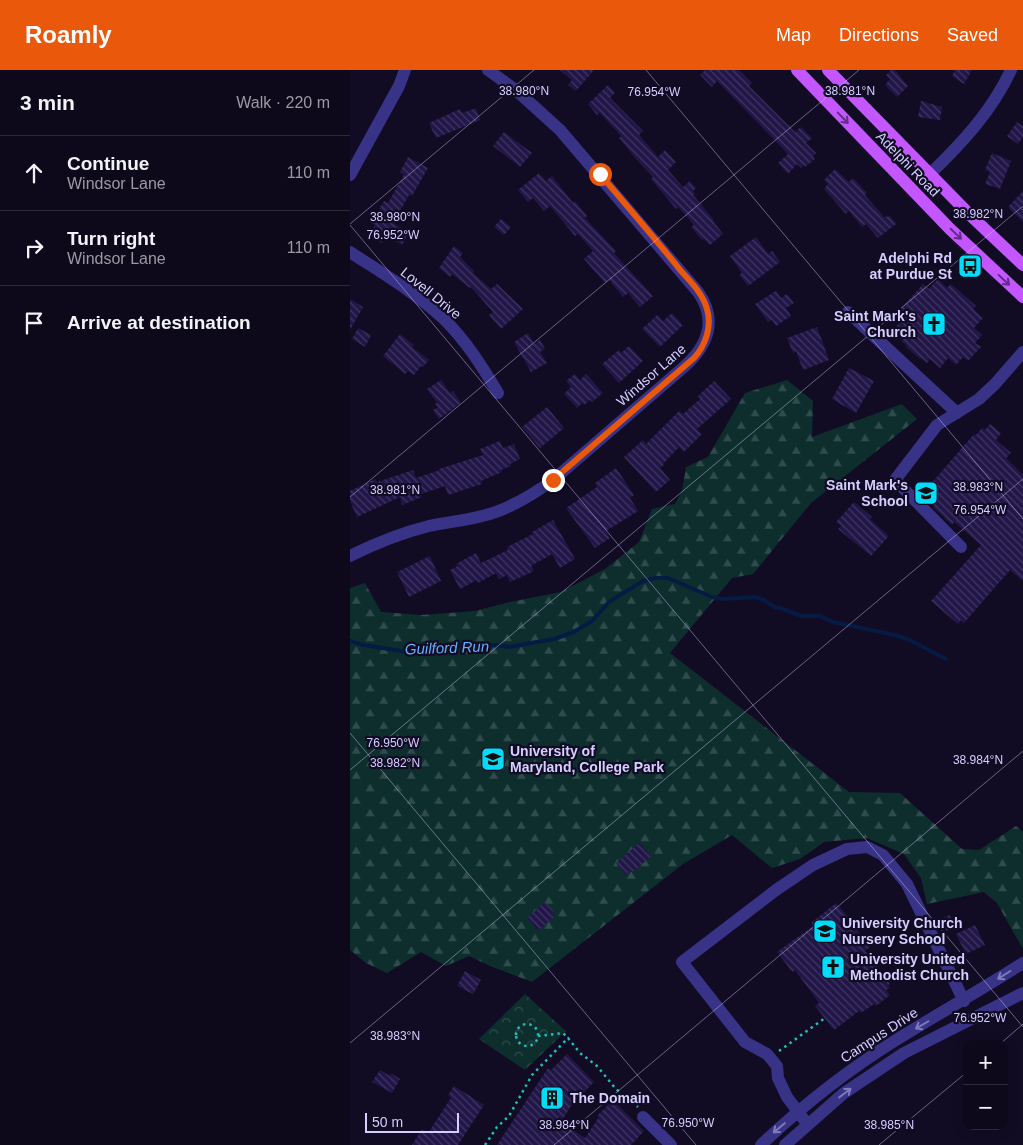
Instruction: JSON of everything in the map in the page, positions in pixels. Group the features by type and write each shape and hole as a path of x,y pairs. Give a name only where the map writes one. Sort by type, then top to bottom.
{"main road":[{"name":"Adelphi Road","path":"797,70 950,229 1023,298"},
{"name":"Adelphi Road","path":"828,70 1023,265"}],"street":[{"path":"350,174 399,86 405,70"},
{"name":"Windsor Lane","path":"350,556 374,544 402,534 430,526 490,514 531,496 553,480 685,366 698,354 705,342 708,311 698,292 560,130 517,91 488,70"},
{"path":"930,174 974,128 1003,87 1011,70"},
{"name":"Lovell Drive","path":"350,252 410,292 443,318 472,352 498,393"},
{"path":"848,312 957,413"},
{"path":"961,547 895,480 937,425 982,396 1023,352"},
{"path":"808,1125 787,1097 778,1078 777,1066 767,1054 745,1042 682,962 776,890 813,865 847,849 867,847 884,855 907,884 964,1000"},
{"name":"Campus Drive","path":"761,1145 840,1078 895,1040 1023,964"},
{"name":"Campus Drive","path":"784,1145 844,1093 904,1053 1023,993"},
{"path":"643,1117 671,1145"}],"path":[{"path":"776,1054 825,1018"},
{"path":"528,1024 535,1028 538,1036 534,1044 526,1046 518,1042 515,1034 519,1027 528,1024"},
{"path":"538,1036 563,1033 580,1053 597,1066 616,1089 634,1102 640,1109 643,1117"},
{"path":"485,1145 497,1127 509,1116 532,1075 568,1038"}],"green space":[{"path":"787,380 813,401 812,437 902,404 917,419 811,503 753,574 732,578 670,653 849,792 900,793 962,849 979,850 1016,826 1023,832 1023,949 997,903 984,892 927,904 921,878 904,854 867,838 824,842 800,859 772,868 732,835 683,864 532,982 469,956 446,966 421,952 387,973 366,963 350,950 350,588 365,583 381,612 421,615 475,611 561,592 605,569 639,542 652,509 675,504 682,491 686,467 708,457 745,393"},
{"path":"525,994 566,1031 525,1070 479,1039"}],"building":[{"path":"560,70 594,70 576,91 568,85 572,80"},
{"path":"705,70 739,70 752,83 749,86 795,132 801,127 812,138 806,143 816,153 813,157 815,159 805,167 804,165 801,168 797,164 788,174 778,163 788,154 717,81 712,87 700,75"},
{"path":"891,70 895,70 908,86 897,97 885,85 890,79 886,75"},
{"path":"955,70 972,70 964,84 952,76"},
{"path":"608,85 615,93 610,98 643,131 639,135 658,157 665,150 676,162 668,170 683,187 690,181 696,188 693,191 695,194 693,195 723,234 710,245 704,239 702,240 691,227 694,225 678,207 676,209 651,179 653,177 619,138 621,136 600,113 597,115 588,104"},
{"path":"921,101 942,107 940,120 918,117"},
{"path":"476,108 480,120 436,138 429,123 460,109 462,113"},
{"path":"1017,122 1023,126 1023,137 1018,144 1007,136"},
{"path":"504,132 532,153 520,167 493,146"},
{"path":"992,153 1011,161 1000,189 985,184 990,172 985,170"},
{"path":"408,157 428,168 412,196 409,195 393,223 409,232 402,245 386,236 382,243 369,235 375,225 371,223 384,201 388,203 404,175 400,172"},
{"path":"835,169 849,182 853,178 867,193 865,195 884,217 890,216 896,224 878,238 866,224 862,227 849,211 846,214 824,189 828,184 824,180"},
{"path":"539,173 546,181 552,176 573,203 575,201 587,216 585,218 616,251 614,253 653,296 640,307 628,293 623,297 609,280 605,283 584,259 593,251 578,234 575,236 550,206 544,211 533,198 528,202 518,190"},
{"path":"1023,191 1023,222 1008,207"},
{"path":"501,219 511,227 504,235 494,227"},
{"path":"756,237 768,254 772,251 780,262 748,286 739,275 742,273 730,256"},
{"path":"454,246 463,253 460,257 474,271 473,273 491,289 497,284 523,309 501,329 489,315 493,312 471,287 452,274 450,277 439,268"},
{"path":"938,279 947,288 951,284 976,306 973,309 983,318 974,328 982,335 975,343 981,347 968,361 963,357 956,365 948,358 940,368 930,359 927,363 920,359 906,347 901,341 904,337 895,328 903,319 897,313 923,284 929,289"},
{"path":"776,291 781,298 787,294 794,303 786,308 791,316 776,326 772,320 768,322 755,304"},
{"path":"350,299 363,307 350,330"},
{"path":"672,313 683,325 660,347 642,329 657,315 663,321"},
{"path":"817,327 829,360 803,370 796,351 793,353 787,338"},
{"path":"358,328 371,335 365,347 352,339"},
{"path":"528,333 534,344 540,340 545,349 540,352 547,363 531,372 514,342"},
{"path":"400,334 414,345 412,347 429,360 414,375 408,371 405,374 383,356"},
{"path":"629,346 643,361 619,383 602,364 619,350 621,353"},
{"path":"849,368 874,381 856,413 832,399"},
{"path":"575,374 580,380 586,374 603,393 592,402 590,400 584,405 582,403 577,408 564,394 571,387 566,381"},
{"path":"441,380 450,393 453,391 461,403 439,419 433,410 438,407 435,404 437,403 427,389"},
{"path":"714,381 731,399 697,429 702,434 684,452 679,447 663,464 660,468 670,480 656,492 624,457 643,440 646,444 679,411 683,414 700,399 698,396"},
{"path":"547,407 564,428 540,448 522,427"},
{"path":"990,424 1001,433 996,440 1011,453 1006,458 1023,475 1023,581 1010,570 964,623 961,620 958,624 931,601 981,545 954,522 952,525 922,494 974,434 976,435 982,428 985,430"},
{"path":"500,441 503,448 514,444 520,459 510,464 511,466 501,470 502,472 481,481 482,484 448,495 445,486 421,494 422,497 402,505 400,497 357,517 350,501 350,491 375,479 377,482 413,470 416,478 440,470 483,455 480,449"},
{"path":"616,468 634,495 630,498 638,511 606,531 610,538 595,548 566,508 597,487 595,483"},
{"path":"854,502 872,517 870,519 889,536 871,556 838,529 841,526 836,522"},
{"path":"553,520 575,559 560,568 552,554 531,566 534,571 510,582 507,575 499,579 496,573 478,583 477,580 460,589 450,570 458,566 456,564 476,553 481,563 508,550 507,547 533,534 532,532"},
{"path":"430,556 441,581 409,597 397,572"},
{"path":"640,842 651,857 632,872 630,871 625,875 616,863"},
{"path":"545,902 554,912 552,913 555,916 538,931 527,918"},
{"name":"University United Methodist Church","path":"836,903 852,921 870,947 865,951 890,984 888,985 890,988 886,990 890,995 876,1006 874,1004 861,1013 859,1011 834,1030 815,1006 819,1003 795,970 793,972 777,952 813,926 811,923"},
{"path":"950,915 955,927 946,931 940,919"},
{"path":"975,925 985,945 966,954 956,934"},
{"path":"465,971 481,980 473,994 457,986"},
{"name":"The Domain","path":"567,1054 594,1082 580,1096 578,1095 561,1122 585,1138 599,1117 597,1116 613,1100 644,1131 631,1145 497,1145 548,1068 551,1070"},
{"path":"380,1070 390,1076 391,1073 400,1079 392,1093 372,1082"},
{"path":"454,1086 484,1105 458,1145 412,1145 422,1129 428,1133 451,1098 448,1095"}],"waterway":[{"name":"Guilford Run","path":"350,641 363,645 408,652 428,652 457,646 497,645 509,647 554,639 574,632 592,621 609,602 643,581 655,578 668,578 712,597 722,599 755,597 764,600 776,608 802,616 820,616 833,622 895,635 910,640 946,659"}],"place":[{"name":"Adelphi Rd at Purdue St","path":"970,266"},
{"name":"Saint Mark's Church","path":"934,324"},
{"name":"Saint Mark's School","path":"926,493"},
{"name":"University of Maryland, College Park","path":"493,759"},
{"name":"University Church Nursery School","path":"825,931"},
{"name":"University United Methodist Church","path":"833,967"},
{"name":"The Domain","path":"552,1098"}],"route":[{"path":"553,480 694,358 705,342 707,335 708,311 702,297 600,174"}]}
